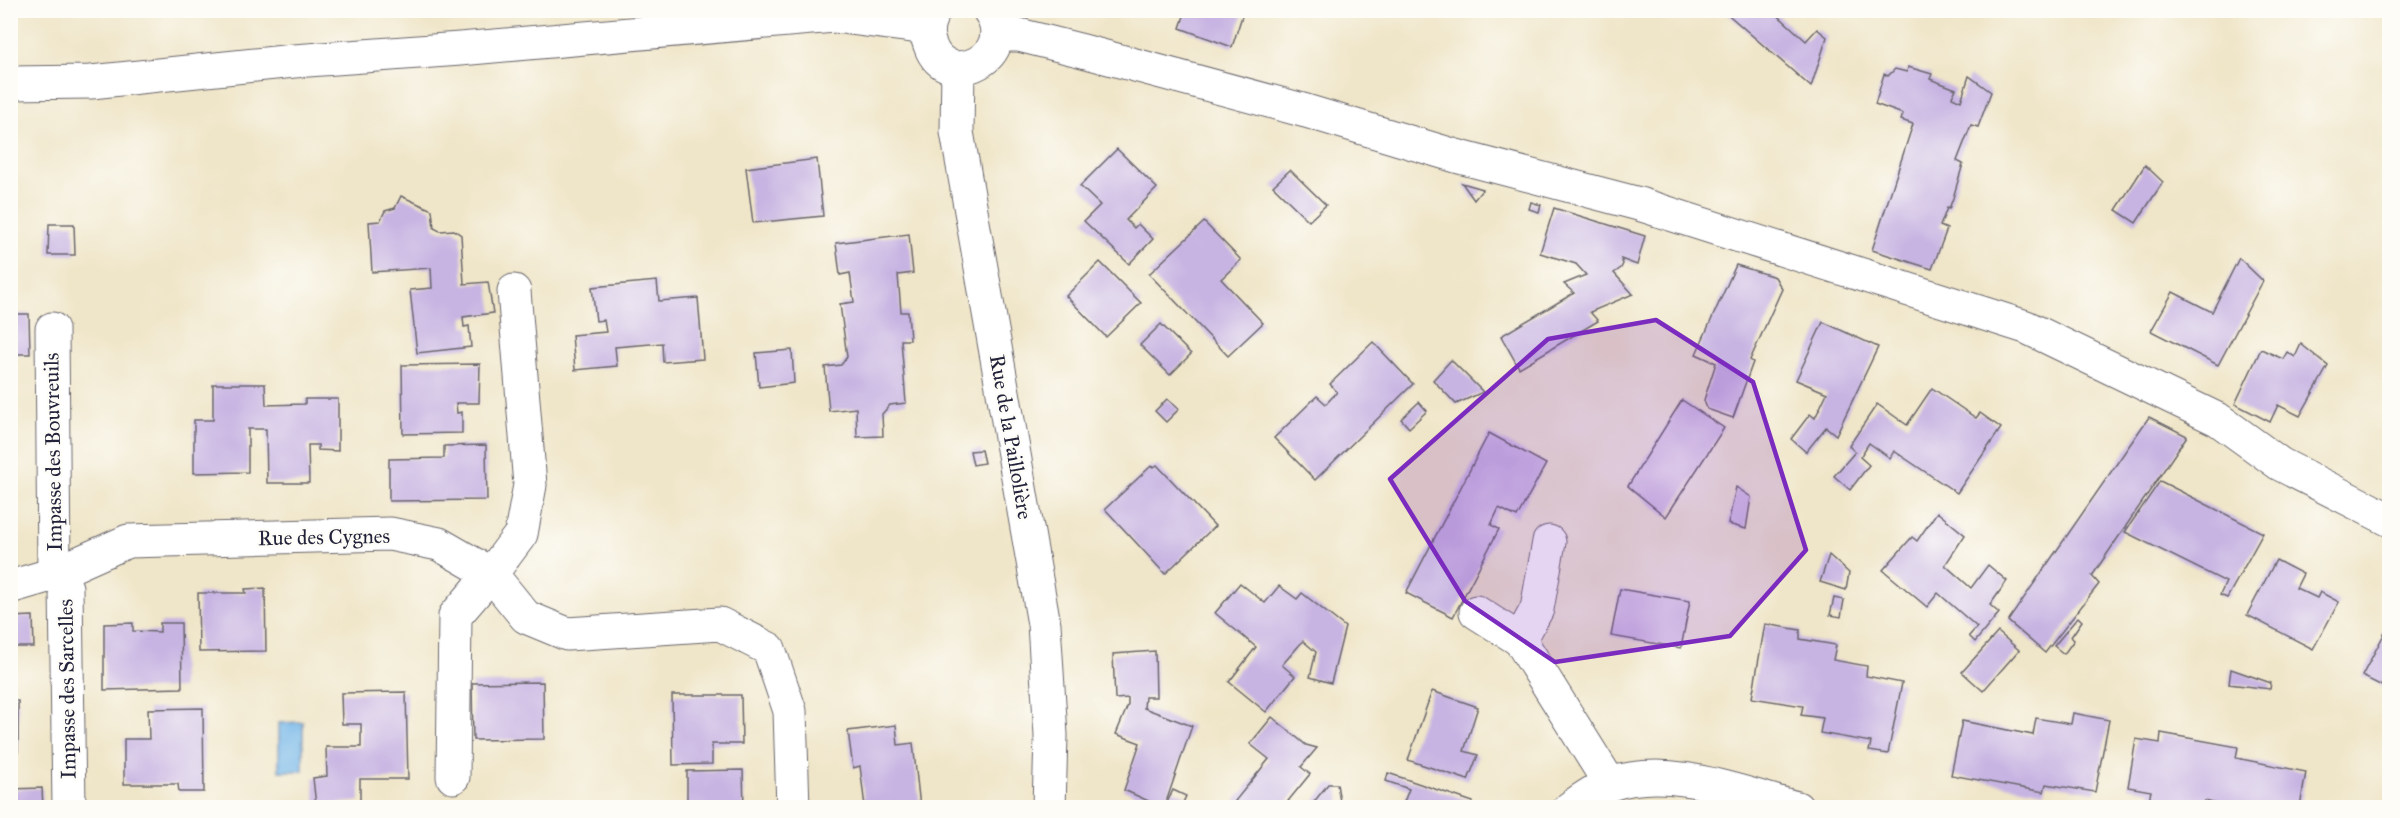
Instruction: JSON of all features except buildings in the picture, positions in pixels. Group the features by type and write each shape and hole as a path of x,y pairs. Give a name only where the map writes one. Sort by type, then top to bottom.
{"street":[{"path":"10,83 91,82 294,61 484,47 814,17 931,19 927,39 938,59 958,68 970,67 988,56 994,46 992,23"},
{"path":"992,23 1019,36 1306,111 1456,156 1639,204 2026,327 2219,420 2280,464 2390,520"},
{"name":"Rue de la Paillolière","path":"958,68 957,132 1044,624 1051,735 1049,807"},
{"path":"453,777 455,616 521,534 530,485 514,291"},
{"name":"Impasse des Bouvreuils","path":"52,329 54,574"},
{"name":"Rue des Cygnes","path":"10,587 54,574 128,541 390,534 439,544 491,574 526,618 567,634 720,624 769,649 790,711 793,807"},
{"path":"1520,640 1537,609 1549,542"},
{"name":"Impasse des Sarcelles","path":"54,574 66,588 69,807"},
{"path":"1476,612 1520,640 1610,784"},
{"path":"1570,807 1610,784 1649,777 1682,778 1797,807"}],"highlighted area":[{"path":"1656,320 1753,382 1806,550 1730,636 1555,662 1465,601 1390,479 1548,339"}],"water":[{"path":"303,722 303,771 279,771 279,723"}]}
